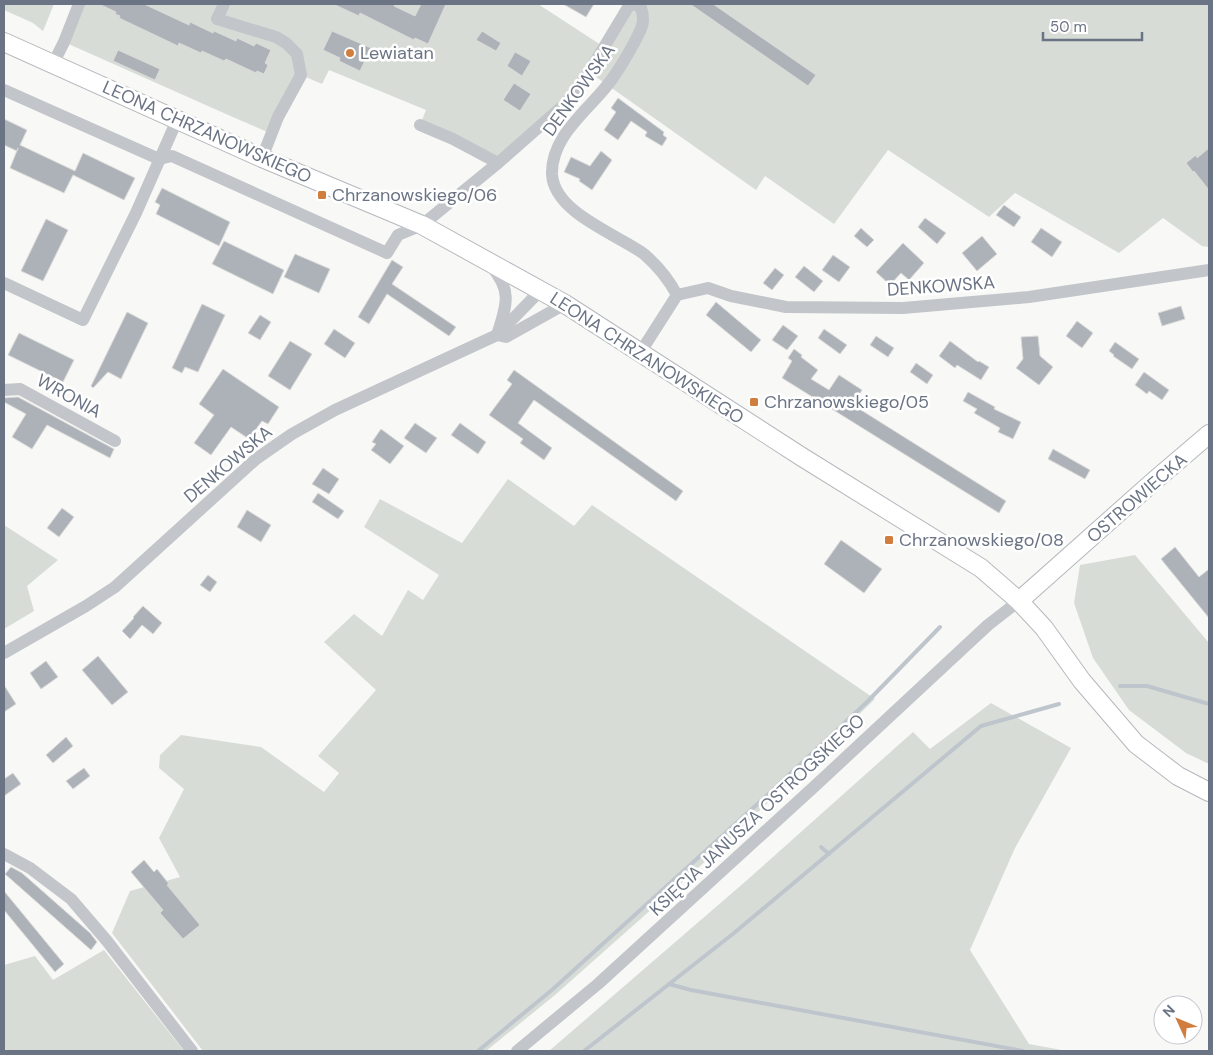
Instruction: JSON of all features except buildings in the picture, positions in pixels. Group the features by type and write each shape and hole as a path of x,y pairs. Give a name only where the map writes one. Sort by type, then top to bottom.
{"street":[{"path":"53,64 79,4"},
{"path":"224,4 217,19 276,37 286,43 297,54 301,75 278,117 262,158"},
{"path":"4,90 159,159 172,156 387,252 398,235 422,225 498,163 565,104 589,72 630,4"},
{"name":"DENKOWSKA","path":"635,4 641,8 644,17 642,26 612,80 563,137 555,155 552,174 555,188 574,210 643,254 667,276 677,295 708,288 731,296 786,308 903,308 1029,297 1209,270"},
{"name":"LEONA CHRZANOWSKIEGO","path":"4,42 262,158 422,225 565,304 902,521 954,550 980,568 1019,601 1044,628 1106,710 1136,744 1178,776 1209,792"},
{"path":"4,283 83,320 136,213 177,120"},
{"path":"420,125 498,163"},
{"path":"484,259 500,276 506,296 506,304 497,335"},
{"name":"DENKOWSKA","path":"4,653 86,606 115,587 256,459 292,434 335,410 497,335 541,290"},
{"path":"640,353 677,295"},
{"name":"DENKOWSKA","path":"497,335 506,337 565,304"},
{"name":"WRONIA","path":"4,390 20,389 115,441"},
{"name":"OSTROWIECKA","path":"1019,601 1154,480 1209,434"},
{"name":"KSIĘCIA JANUSZA OSTROGSKIEGO","path":"517,1051 598,984 988,625 1019,601"},
{"path":"4,854 30,868 71,899 106,940 192,1051"}],"shaded area":[{"path":"4,4 54,4 43,31 33,23 4,10"},
{"path":"79,4 538,4 604,47 630,4 1209,4 1209,247 1202,246 1163,218 1119,253 1015,193 989,217 888,150 834,224 765,176 756,190 589,72 498,163 420,125 426,110 329,70 322,84 301,75 272,134 64,42"},
{"path":"508,479 574,526 592,505 875,699 726,843 555,995 486,1051 203,1051 112,933 130,891 180,877 159,838 184,789 159,768 160,755 181,735 261,747 324,792 339,773 318,756 376,690 324,642 354,614 382,636 408,590 423,600 439,575 364,527 380,499 462,543"},
{"path":"4,525 58,560 27,586 34,611 4,629"},
{"path":"1135,555 1209,643 1209,764 1186,753 1129,710 1093,658 1074,603 1080,565"},
{"path":"991,703 1071,748 1015,848 970,950 1029,1044 1067,1051 549,1051 746,881 913,732 930,749"},
{"path":"104,950 184,1051 4,1051 4,965 35,956 53,980"}],"waterway":[{"path":"478,1051 553,989 763,799 867,702 940,627"},
{"path":"1120,686 1147,686 1209,704"},
{"path":"584,1051 734,933 981,726 1059,704"},
{"path":"821,847 829,854"},
{"path":"669,984 691,990 1023,1051"}],"place":[{"name":"Lewiatan","path":"350,53"},
{"name":"Chrzanowskiego/06","path":"322,195"},
{"name":"Chrzanowskiego/05","path":"754,402"},
{"name":"Chrzanowskiego/08","path":"889,540"}]}
